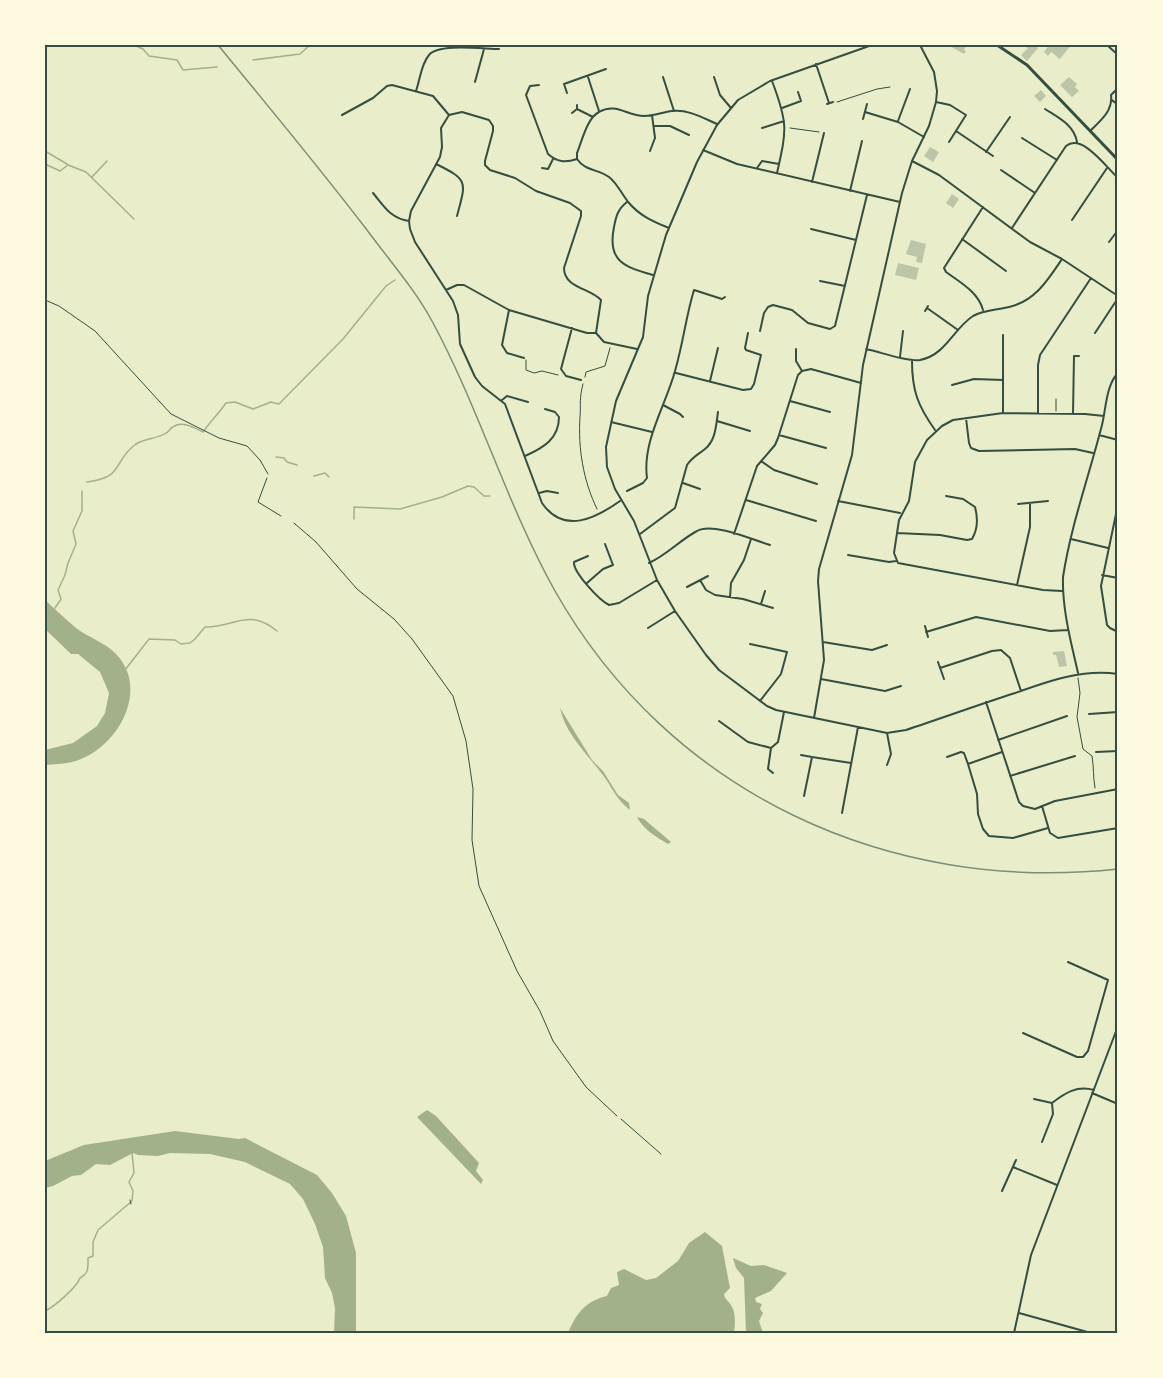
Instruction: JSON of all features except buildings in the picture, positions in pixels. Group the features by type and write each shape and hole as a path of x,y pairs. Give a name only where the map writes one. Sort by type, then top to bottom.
{"street":[{"path":"872,45 772,81 748,93 717,124 703,150 659,256 648,296 646,324 611,422 606,447 607,467 621,500 640,534 657,580 675,611 706,656 719,670 767,706 784,712 887,733 906,730 986,702 1078,674 1104,672 1118,674"},
{"path":"814,718 824,660 819,569 852,455 866,348 900,202 912,161 934,114 936,102 934,72 920,45"},
{"path":"997,45 1023,62 1118,160"},
{"path":"1107,45 1118,55"},
{"path":"417,92 427,57 433,50 444,48 499,49"},
{"path":"475,82 484,49"},
{"path":"816,64 830,103"},
{"path":"567,93 564,84 606,69"},
{"path":"587,76 599,111"},
{"path":"663,77 674,111"},
{"path":"714,77 720,95 731,108"},
{"path":"772,81 782,108 785,127 777,173"},
{"path":"539,84 530,87 526,94 544,147 553,159 564,162 577,159"},
{"path":"342,115 373,98 387,86 396,85 433,96 449,115"},
{"path":"1090,131 1108,112 1112,100 1111,94 1118,88"},
{"path":"898,122 909,89"},
{"path":"782,108 801,101 798,92"},
{"path":"902,94 907,96"},
{"path":"1112,100 1118,105"},
{"path":"936,102 950,105 966,115 949,142"},
{"path":"863,119 867,104"},
{"path":"572,113 577,107 593,117"},
{"path":"669,228 645,218 628,202 611,178 588,169 577,159 577,153 593,117 599,111 616,107 638,116 674,111 692,113 717,124"},
{"path":"1051,107 1046,110 1071,126 1076,133 1077,142"},
{"path":"621,500 600,514 583,521 563,519 549,512 542,503 502,400 478,383 468,364 460,344 456,308 415,242 409,221 412,207 441,153 441,128 449,115 462,112 489,120 493,131 485,161 490,170 515,178 536,191 570,203 581,211 565,262 564,273 569,281 601,300 596,333 600,339 638,349"},
{"path":"865,112 898,122 924,138"},
{"path":"650,151 655,138 652,115"},
{"path":"986,152 1010,117"},
{"path":"762,128 784,121"},
{"path":"655,126 667,125 689,135"},
{"path":"956,131 993,156"},
{"path":"812,182 824,133"},
{"path":"1022,138 1057,160"},
{"path":"850,191 862,141"},
{"path":"1012,228 1066,146 1071,142 1087,147 1118,178"},
{"path":"703,150 723,160 900,202"},
{"path":"542,168 548,169 553,159"},
{"path":"757,168 762,160 779,164"},
{"path":"912,161 939,174 1030,242 1062,259 1118,297 1095,333"},
{"path":"436,164 457,174 463,182 464,191 457,216"},
{"path":"1072,220 1107,168"},
{"path":"1001,170 1035,193"},
{"path":"373,193 392,216 409,221"},
{"path":"760,331 764,313 768,307 773,305 792,310 807,322 833,328 835,326 867,195"},
{"path":"628,202 617,215 611,242 614,252 626,266 654,274"},
{"path":"983,207 944,268 981,300 984,311"},
{"path":"811,229 856,240"},
{"path":"1109,242 1118,230"},
{"path":"962,239 1006,271"},
{"path":"866,348 912,361 930,357 940,351 972,316 1026,301 1037,293 1062,259"},
{"path":"1038,413 1040,355 1091,278"},
{"path":"820,281 845,286"},
{"path":"446,290 457,285 464,285 509,310 596,333"},
{"path":"627,491 643,483 647,478 647,457 653,433 675,372 694,290 722,299 725,297"},
{"path":"927,308 958,330"},
{"path":"509,310 502,345 507,353 524,358"},
{"path":"572,328 561,364 563,373 581,380"},
{"path":"900,357 903,332"},
{"path":"675,372 743,390 751,389 761,355 746,350 748,333"},
{"path":"1003,335 1003,413"},
{"path":"710,381 718,348"},
{"path":"796,349 796,362 802,371"},
{"path":"1074,413 1074,356 1079,356"},
{"path":"912,361 912,378 917,399 935,431"},
{"path":"734,534 755,472 761,461 775,446 798,375 810,369 861,383"},
{"path":"1078,674 1068,630 1062,591 1063,577 1112,382 1118,373"},
{"path":"952,385 974,379 1003,380"},
{"path":"502,400 507,396 528,402"},
{"path":"790,401 830,412"},
{"path":"663,405 683,417"},
{"path":"525,456 543,448 555,434 559,417 555,412 545,409"},
{"path":"640,534 675,508 690,460 705,449 714,438 718,412"},
{"path":"896,561 894,553 897,533 902,513 911,493 915,462 922,446 935,431 953,420 1003,413 1074,413 1104,416"},
{"path":"966,418 969,443 971,448 979,451 1075,449 1093,453"},
{"path":"717,421 750,431"},
{"path":"611,422 653,433"},
{"path":"779,435 826,448"},
{"path":"1099,435 1118,440"},
{"path":"761,461 774,470 817,484"},
{"path":"682,483 700,489"},
{"path":"539,493 547,491 558,493"},
{"path":"897,533 972,539 976,533 975,507 963,499 946,496"},
{"path":"746,500 816,521"},
{"path":"838,501 902,513"},
{"path":"1018,504 1048,501"},
{"path":"1017,585 1030,527 1030,503"},
{"path":"1116,514 1102,575 1101,597 1107,625 1118,632"},
{"path":"649,563 701,529 715,528 770,545"},
{"path":"730,597 731,583 744,560 751,539"},
{"path":"1071,539 1108,548"},
{"path":"587,583 603,569 613,565 605,544"},
{"path":"848,555 889,562 896,561 901,564 1043,590 1062,591"},
{"path":"588,556 573,562 573,566 605,603 614,605 657,580"},
{"path":"1102,575 1118,578"},
{"path":"687,587 708,576"},
{"path":"700,580 706,590 711,593 772,608"},
{"path":"761,604 765,591"},
{"path":"648,628 675,611"},
{"path":"926,632 976,617 1050,631 1068,630"},
{"path":"925,626 928,637"},
{"path":"823,642 872,650 887,645"},
{"path":"750,644 787,652 781,674 760,701"},
{"path":"940,668 1001,650 1010,658 1021,691"},
{"path":"938,662 944,679"},
{"path":"821,679 885,691 901,686"},
{"path":"986,702 1019,802 1023,806 1029,809 1055,801 1118,789"},
{"path":"772,773 768,769 771,748 778,742 784,712"},
{"path":"1089,714 1118,712"},
{"path":"998,740 1067,716"},
{"path":"719,721 748,742 771,748"},
{"path":"842,813 858,727"},
{"path":"887,733 891,754 887,765"},
{"path":"1096,752 1118,751"},
{"path":"968,764 1002,752"},
{"path":"947,757 964,753 977,794 978,814 983,829 989,836 1013,838 1048,828"},
{"path":"801,754 851,763"},
{"path":"1010,776 1075,756"},
{"path":"804,796 812,757"},
{"path":"1042,806 1048,828 1053,836 1058,838 1118,828"},
{"path":"1023,1033 1077,1057 1083,1057 1088,1051 1108,980 1068,962"},
{"path":"1014,1333 1031,1255 1118,1026"},
{"path":"1034,1099 1052,1103 1070,1090 1084,1088 1118,1102"},
{"path":"1042,1142 1053,1114 1052,1103"},
{"path":"1002,1191 1016,1160"},
{"path":"1012,1167 1057,1185"},
{"path":"1018,1313 1091,1333"}],"lane":[{"path":"45,300 59,306 95,331 171,414 219,438 246,446 260,460 268,474"},
{"path":"1056,399 1056,413"},
{"path":"621,1119 661,1154"}],"path":[{"path":"830,103 890,87"},
{"path":"785,127 824,133"},
{"path":"600,514 587,489 581,457 579,398 586,372 605,366 612,343"},
{"path":"524,358 527,361 526,370 534,373 542,371 558,376 563,373"},
{"path":"268,474 258,502 281,516"},
{"path":"294,523 307,533 348,579 394,619 412,639 453,696 466,741 473,789 472,840 479,886 517,972 540,1011 553,1041 586,1087 621,1119"},
{"path":"1078,674 1080,693 1077,717 1083,749 1092,756 1096,793"},
{"path":"130,1200 131,1204"}],"shaded area":[{"path":"45,600 76,628 117,654 128,674 130,688 129,703 124,717 106,743 77,761 45,765 45,750 73,743 97,726 105,713 109,693 100,672 78,654 71,654 45,629"},
{"path":"560,708 592,760 603,771 618,795 629,803 630,810 617,797 572,735"},
{"path":"637,817 644,819 671,842 668,844 654,836"},
{"path":"427,1110 436,1116 479,1163 476,1171 483,1180 481,1184 417,1117"},
{"path":"175,1131 245,1138 317,1175 332,1193 346,1216 356,1253 356,1333 334,1333 335,1308 332,1293 325,1278 323,1247 303,1199 290,1184 245,1162 210,1154 170,1153 158,1156 133,1153 110,1165 96,1164 81,1175 72,1176 45,1188 45,1161 84,1145"},
{"path":"705,1232 722,1246 730,1288 724,1294 734,1313 734,1333 568,1333 582,1309 593,1301 607,1296 611,1288 619,1285 617,1272 624,1269 646,1280 656,1278 678,1261 689,1243"},
{"path":"733,1258 751,1266 764,1265 787,1273 771,1291 755,1298 756,1302 762,1304 760,1309 763,1313 759,1321 763,1333 746,1333 744,1278 736,1268"}],"waterway":[{"path":"134,45 143,49 149,56 177,60 183,70 217,67"},
{"path":"253,60 300,54 310,45"},
{"path":"45,151 67,164"},
{"path":"92,177 107,161"},
{"path":"45,164 60,171 68,165 86,172 134,219"},
{"path":"87,482 108,476 136,444 163,435 176,425 188,425 203,432 226,403 235,402 253,409 271,402 279,404 343,339 386,286 395,280"},
{"path":"276,457 284,458 287,462 297,465"},
{"path":"314,476 325,473 329,477"},
{"path":"354,519 354,507 400,509 442,497 468,486 474,487 484,496 490,496"},
{"path":"55,608 61,599 58,590 76,544 73,531 82,511 82,491"},
{"path":"125,670 149,639 175,640 181,644 190,643 205,627 249,619 267,624 277,631"},
{"path":"45,1311 65,1296 86,1272 88,1258 93,1256 93,1242 98,1230 132,1201 133,1191 129,1182 134,1173 132,1153"}],"railway":[{"path":"218,45 330,183 417,297 449,354 522,525 555,591 603,662 659,724 723,775 794,816 870,846 950,865 1033,873 1118,869"}]}
